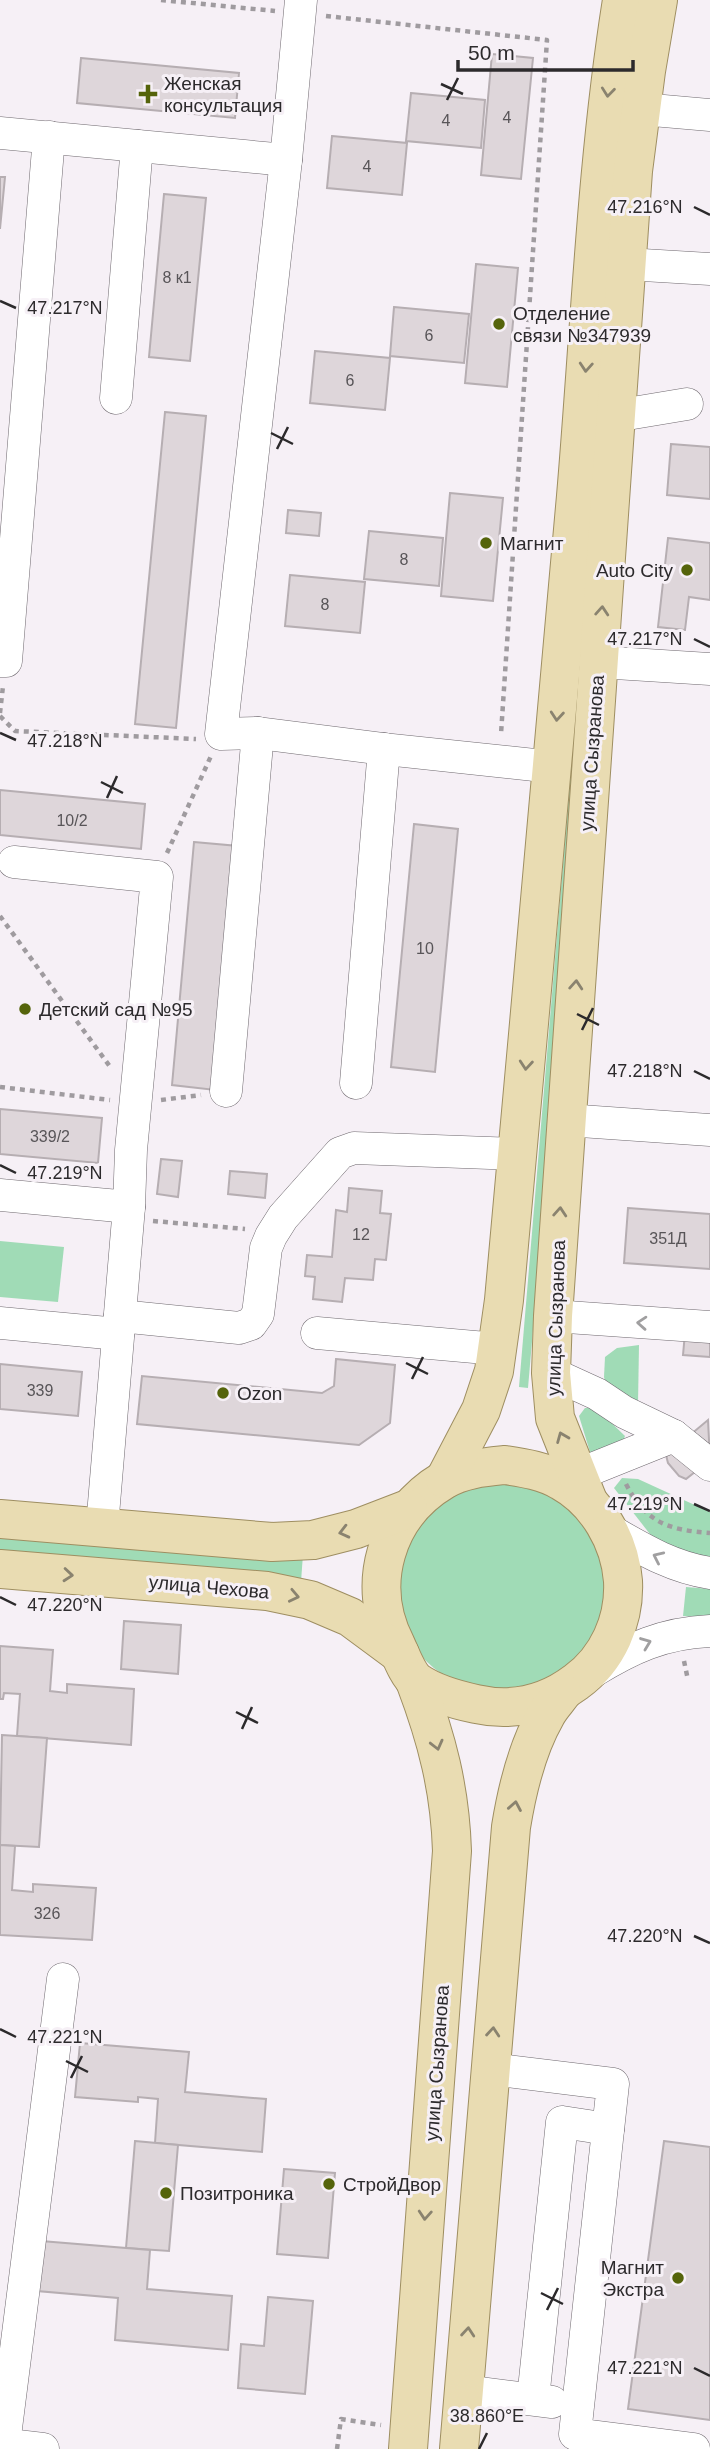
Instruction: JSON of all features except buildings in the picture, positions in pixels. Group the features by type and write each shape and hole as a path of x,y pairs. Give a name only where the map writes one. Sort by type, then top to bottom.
{"main road":[{"name":"улица Сызранова","path":"582,1488 555,1418 551,1373 566,1120 581,660 599,416 600,168 622,0"},
{"name":"улица Сызранова","path":"599,416 626,264 633,171 658,0"},
{"name":"улица Сызранова","path":"445,1479 481,1410 494,1371 504,1300 553,767 581,660"},
{"path":"0,1519 272,1542 313,1540 356,1529 408,1509 445,1479 478,1467 505,1465 532,1469 582,1488 611,1531 622,1564 624,1595 618,1623 609,1646 545,1715 516,1795 511,1827 459,2449"},
{"path":"408,1509 384,1556 380,1593 386,1627 408,1668 457,1700 494,1709 531,1705 575,1683"},
{"name":"улица Чехова","path":"0,1569 267,1591 310,1600 349,1617 408,1668"},
{"name":"улица Сызранова","path":"408,1668 433,1730 443,1769 451,1812 452,1851 408,2449"}],"street":[{"path":"300,7 286,160 220,734 258,733 553,767"},
{"path":"641,109 710,116"},
{"path":"0,133 286,160"},
{"path":"0,661 6,661 9,511 49,137"},
{"path":"116,398 137,146"},
{"path":"626,264 710,269"},
{"path":"599,416 687,404"},
{"path":"581,660 710,668"},
{"path":"226,1091 258,733"},
{"path":"356,1083 384,749"},
{"path":"14,862 157,877 102,1527"},
{"path":"566,1120 710,1130"},
{"path":"0,1323 240,1328 251,1324 258,1314 266,1248 274,1231 283,1217 340,1153 354,1148 517,1154"},
{"path":"0,1195 128,1213"},
{"path":"553,1316 710,1328"},
{"path":"317,1333 497,1349"},
{"path":"551,1373 597,1394 624,1412 674,1436 710,1465"},
{"path":"582,1488 674,1436"},
{"path":"611,1531 684,1569 710,1573"},
{"path":"575,1683 631,1648 657,1639 710,1631"},
{"path":"43,2449 2,2444 63,1979"},
{"path":"490,2069 613,2084 575,2434 694,2449"},
{"path":"533,2399 562,2122 608,2129"},
{"path":"463,2391 578,2404"}],"path":[{"path":"161,0 300,7 547,40 499,762"},
{"path":"0,716 15,732 199,739 220,734"},
{"path":"157,877 220,734"},
{"path":"0,916 137,1103"},
{"path":"0,1087 137,1103 226,1091"},
{"path":"128,1213 274,1231"}],"green space":[{"path":"573,745 583,746 528,1388 519,1387"},
{"path":"0,1241 64,1247 58,1302 0,1297"},
{"path":"639,1345 638,1404 607,1389 604,1377 605,1357 617,1348"},
{"path":"585,1408 596,1408 625,1436 621,1447 590,1452 579,1416"},
{"path":"622,1478 638,1479 710,1512 710,1558 660,1547 614,1488"},
{"path":"501,1480 522,1482 541,1488 576,1511 599,1546 605,1565 605,1607 599,1626 576,1661 541,1684 522,1690 501,1692 480,1690 461,1684 426,1661 403,1626 397,1607 395,1586 397,1565 403,1546 426,1511 461,1488 480,1482"},
{"path":"0,1530 303,1554 301,1582 0,1557"},
{"path":"686,1587 710,1589 710,1618 683,1616"}],"place":[{"name":"Женская консультация","path":"148,94"},
{"name":"Отделение связи №347939","path":"499,324"},
{"name":"Магнит","path":"486,543"},
{"name":"Auto City","path":"687,570"},
{"name":"Детский сад №95","path":"25,1009"},
{"name":"Ozon","path":"223,1393"},
{"name":"СтройДвор","path":"329,2184"},
{"name":"Позитроника","path":"166,2193"},
{"name":"Магнит Экстра","path":"678,2278"}]}
